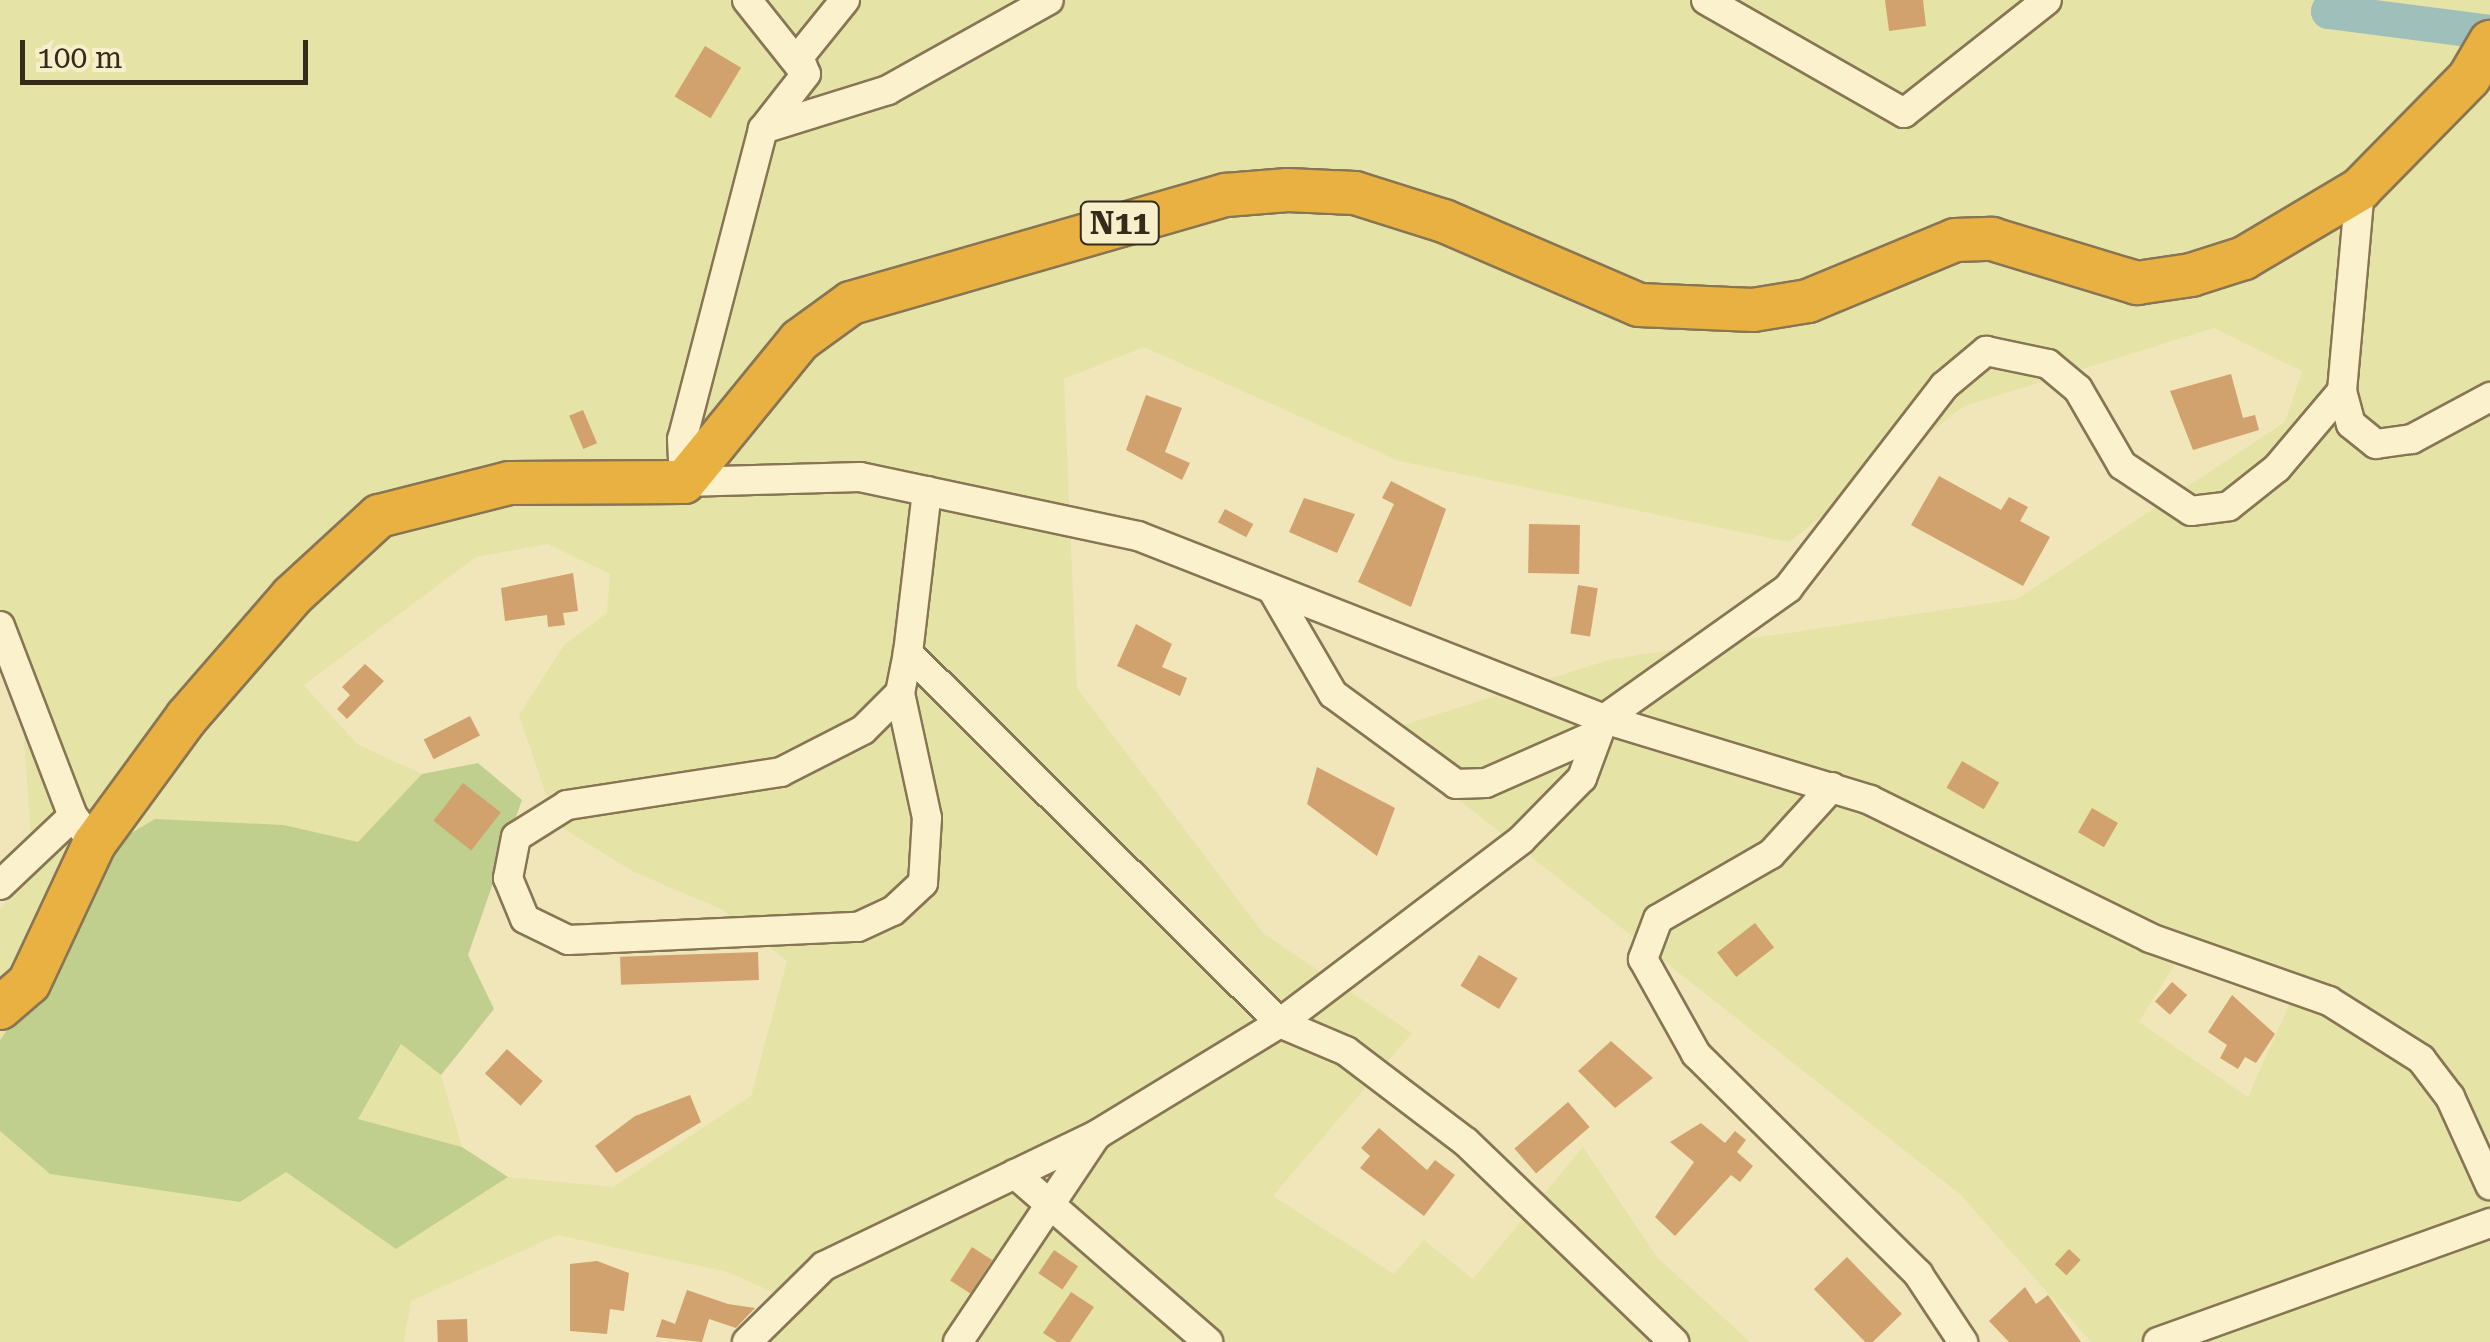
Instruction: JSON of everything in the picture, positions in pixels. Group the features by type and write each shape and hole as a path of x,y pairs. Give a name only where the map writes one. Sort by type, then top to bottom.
{"highway":[{"name":"N11","path":"684,482 800,340 851,303 1226,194 1355,193 1444,222 1607,298 1754,310 1808,301 1955,240 1992,239 2138,283 2191,275 2244,258 2360,189 2479,60"},
{"path":"0,1008 30,983 84,830 292,596 378,516 509,484 684,482"}],"street":[{"path":"748,0 806,74"},
{"path":"806,74 798,57 845,0"},
{"path":"763,128 888,90 1049,0"},
{"path":"1706,0 1904,112 2047,0"},
{"path":"806,74 763,128 682,439 684,482 860,478 1138,536 1599,727 1832,787 2150,938 2329,1000 2421,1059 2450,1097 2490,1185"},
{"path":"2360,189 2342,390 2351,424 2376,444 2412,439 2490,397"},
{"path":"1273,591 1333,694 1456,784 1486,782 1599,727 1788,588 1944,386 1986,351 2048,364 2078,389 2122,465 2191,511 2229,506 2277,468 2342,390"},
{"path":"900,692 863,730 781,772 567,805 516,837 508,878 526,918 568,940 858,926 893,911 923,883 927,818 900,692 927,491"},
{"path":"0,626 84,830 0,885"},
{"path":"908,653 1280,1023 1346,1051 1466,1142 1674,1342"},
{"path":"747,1342 824,1266 1098,1134 1280,1023 1521,840 1582,778 1599,727"},
{"path":"1832,787 1771,854 1658,919 1642,960 1696,1054 1918,1274 1963,1342"},
{"path":"958,1342 1051,1198 1098,1134"},
{"path":"1014,1174 1051,1198 1208,1342"},
{"path":"2158,1342 2490,1223"}],"shaded area":[{"path":"0,0 2490,0 2490,1342 2091,1342 1960,1194 1375,734 1612,659 2017,599 2285,422 2302,371 2214,328 1964,406 1789,542 1399,461 1144,347 1064,379 1077,688 1264,934 1412,1033 1273,1196 1394,1274 1424,1240 1473,1279 1583,1147 1657,1257 1750,1342 768,1342 781,1296 728,1272 557,1235 411,1301 404,1342 0,1342 0,1131 50,1174 240,1202 286,1172 396,1249 508,1177 613,1187 751,1096 787,961 723,910 634,872 556,824 519,715 564,645 607,613 610,574 548,544 476,557 304,685 357,744 422,774 358,842 284,825 64,953 0,1040 0,910 33,863 19,672 0,632","holes":["2188,943 2290,1003 2248,1097 2139,1022"]},
{"path":"402,1044 441,1075 462,1147 358,1119"}],"green space":[{"path":"478,763 522,800 468,955 494,1009 441,1075 401,1044 358,1119 462,1147 508,1177 396,1249 286,1172 240,1202 50,1174 0,1131 0,1040 64,953 121,839 155,819 284,825 358,842 422,774"}],"building":[{"path":"1885,0 1923,0 1926,26 1889,31"},
{"path":"705,46 741,68 711,118 675,97"},
{"path":"2231,374 2243,418 2255,415 2259,430 2193,450 2170,391"},
{"path":"1146,395 1182,408 1165,452 1190,463 1182,480 1126,450"},
{"path":"583,410 597,443 583,449 569,416"},
{"path":"1939,476 2001,510 2009,497 2028,507 2020,521 2050,537 2023,586 1911,525"},
{"path":"1391,481 1446,509 1411,607 1358,582 1394,504 1382,498"},
{"path":"1304,498 1355,514 1337,553 1289,532"},
{"path":"1225,509 1253,524 1246,537 1218,522"},
{"path":"1529,524 1580,525 1579,574 1528,573"},
{"path":"573,573 578,611 563,613 565,625 548,627 547,615 505,621 501,588"},
{"path":"1578,585 1598,588 1590,637 1570,633"},
{"path":"1136,624 1172,644 1162,667 1187,678 1180,696 1117,666"},
{"path":"365,664 384,681 347,719 337,709 350,695 342,687"},
{"path":"470,716 480,736 434,759 424,740"},
{"path":"1962,761 1999,782 1984,809 1946,788"},
{"path":"1317,767 1395,808 1377,856 1307,804"},
{"path":"463,783 501,813 471,850 433,821"},
{"path":"2092,808 2118,823 2104,847 2078,832"},
{"path":"1755,923 1774,947 1736,977 1717,953"},
{"path":"758,952 759,980 621,985 620,957"},
{"path":"1479,955 1518,978 1499,1009 1460,986"},
{"path":"2172,982 2187,995 2170,1015 2155,1002"},
{"path":"2232,995 2275,1034 2256,1063 2245,1057 2238,1069 2220,1058 2227,1045 2208,1032"},
{"path":"1611,1041 1653,1078 1615,1108 1578,1071"},
{"path":"507,1049 543,1081 521,1106 485,1074"},
{"path":"690,1095 701,1122 616,1173 595,1146 635,1116"},
{"path":"1568,1102 1590,1127 1536,1173 1514,1149"},
{"path":"1701,1123 1725,1143 1735,1131 1746,1140 1737,1152 1753,1166 1740,1182 1731,1175 1675,1236 1655,1217 1694,1162 1670,1142"},
{"path":"1379,1128 1427,1170 1435,1160 1455,1175 1424,1216 1360,1168 1370,1156 1361,1148"},
{"path":"972,1247 992,1260 970,1294 950,1281"},
{"path":"2069,1249 2081,1260 2066,1275 2055,1264"},
{"path":"1054,1250 1078,1266 1062,1289 1038,1273"},
{"path":"1847,1257 1902,1314 1873,1342 1865,1342 1814,1289"},
{"path":"597,1261 629,1273 624,1311 610,1309 607,1334 570,1331 570,1264"},
{"path":"2025,1287 2036,1304 2048,1295 2081,1342 2009,1342 1989,1321"},
{"path":"687,1290 728,1304 755,1308 736,1328 709,1319 702,1342 656,1337 662,1319 675,1324"},
{"path":"1071,1292 1094,1307 1070,1342 1057,1342 1043,1333"},
{"path":"467,1319 468,1342 438,1342 437,1320"}],"waterway":[{"path":"2333,0 2328,11 2490,32"}]}
